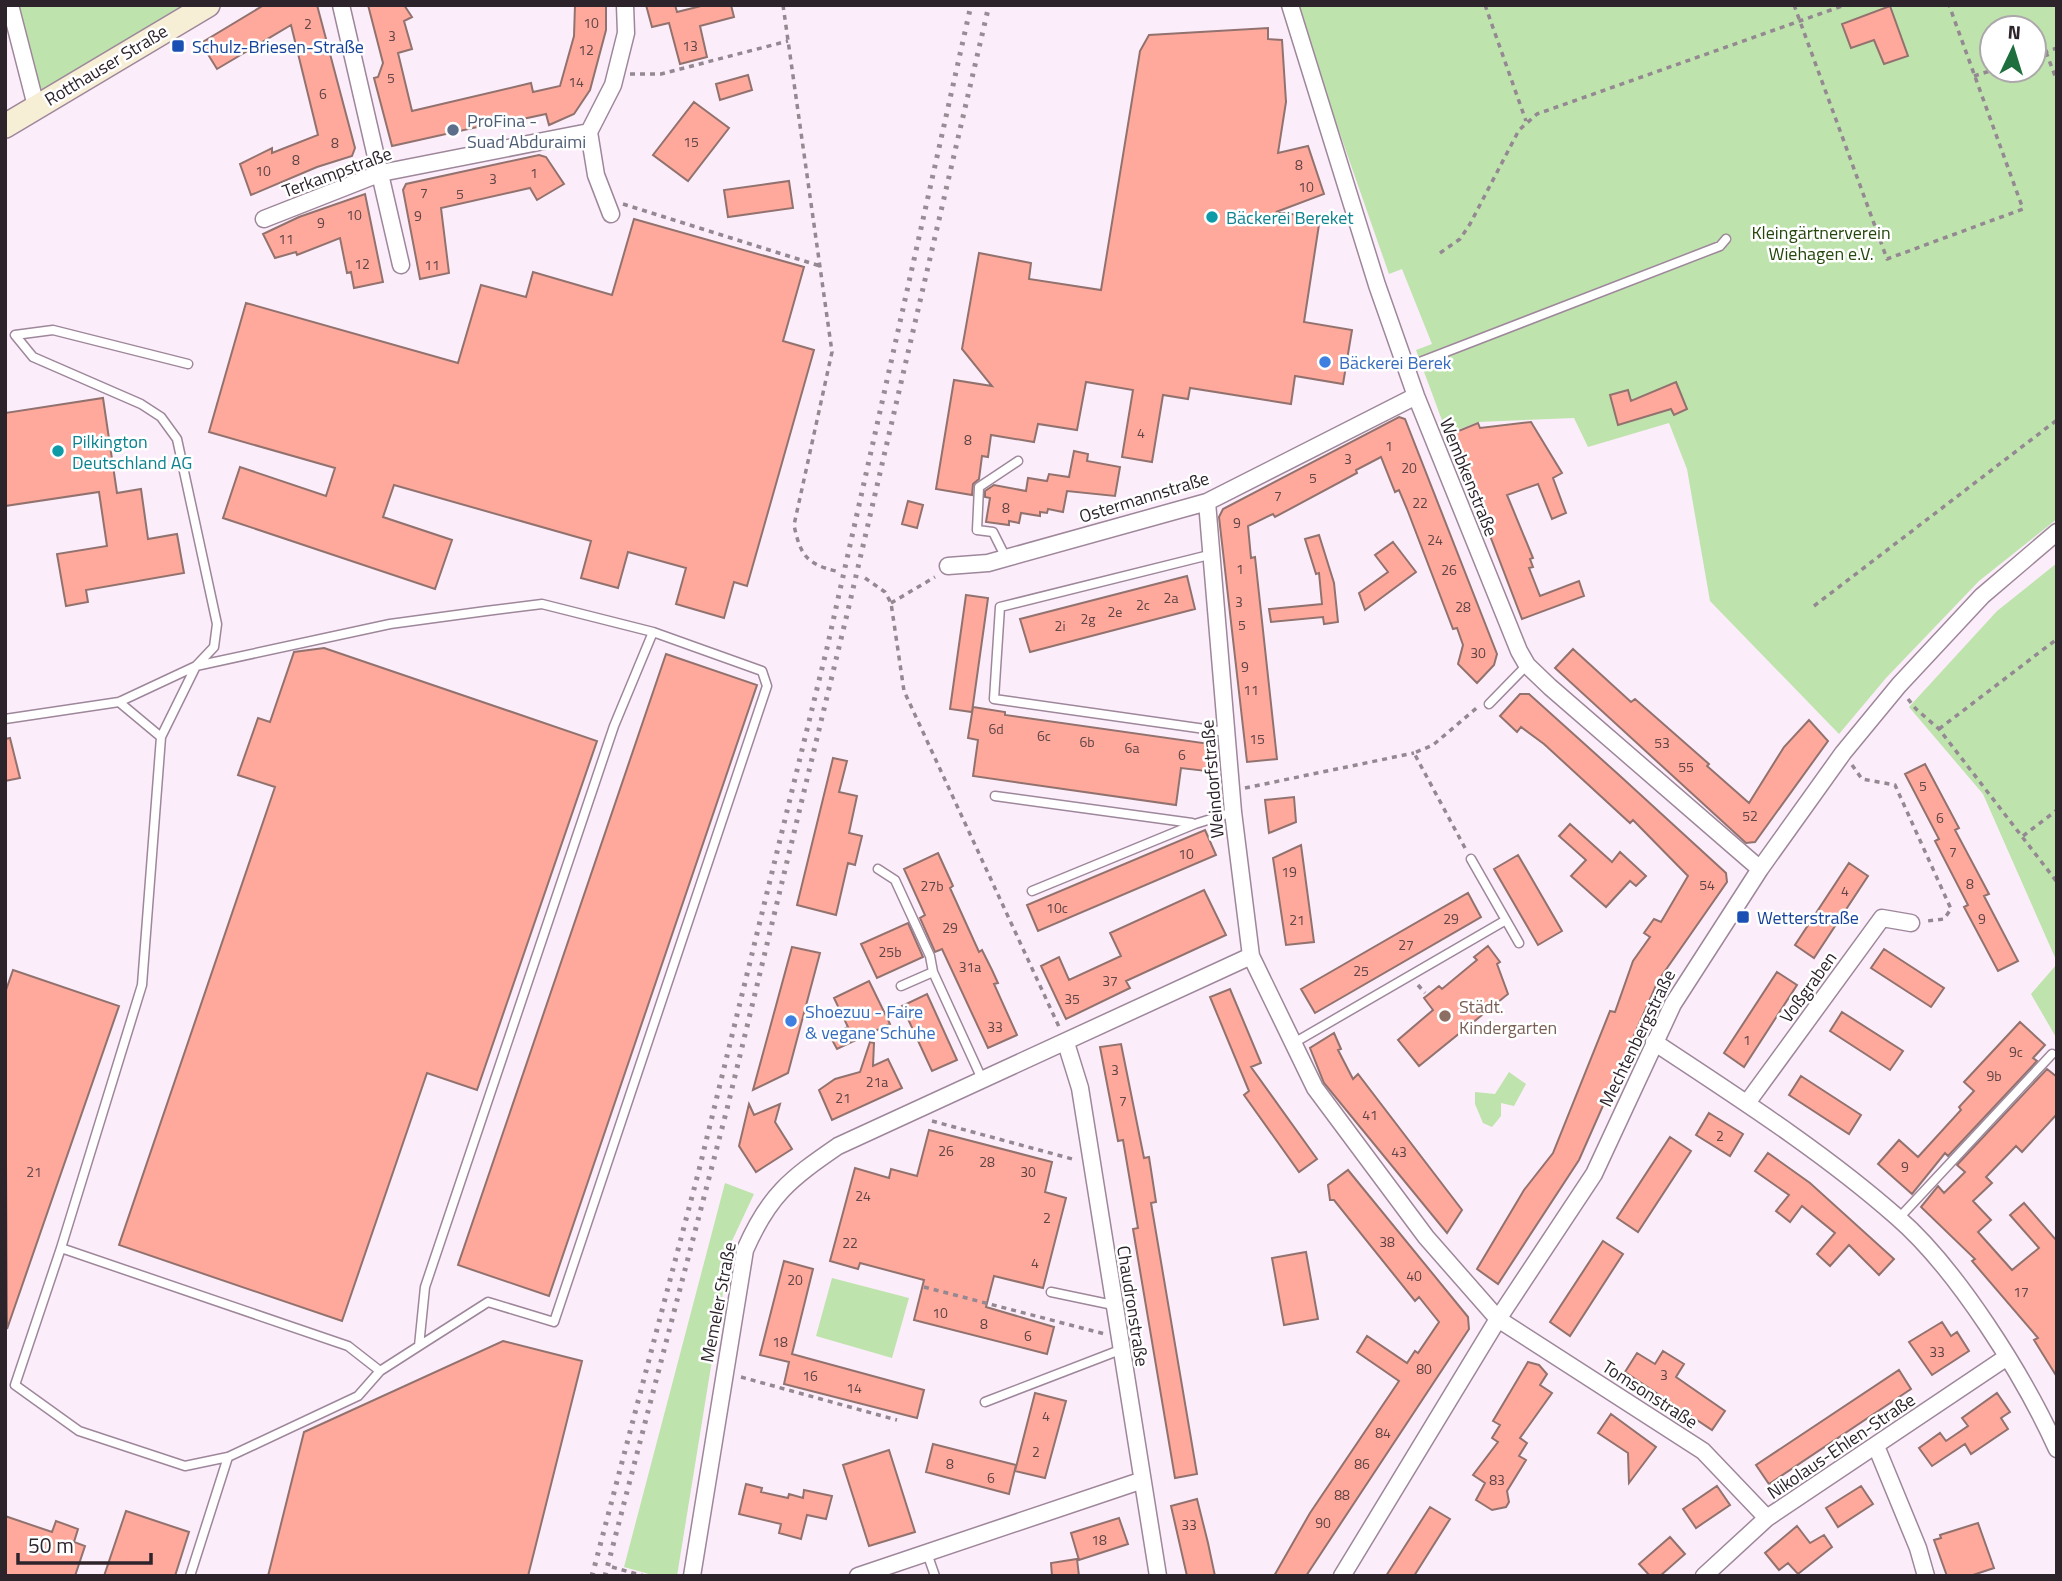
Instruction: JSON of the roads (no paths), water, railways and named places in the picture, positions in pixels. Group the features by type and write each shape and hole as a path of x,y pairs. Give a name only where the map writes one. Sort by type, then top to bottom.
{"main road":[{"name":"Rotthauser Straße","path":"5,126 208,5"}],"street":[{"path":"10,5 36,106"},
{"path":"341,5 401,265"},
{"path":"608,206 596,175 589,132 616,74 626,33 625,5"},
{"name":"Wembkenstraße","path":"1290,5 1377,285 1416,396 1527,665 1760,869"},
{"name":"Terkampstraße","path":"264,219 381,173 589,132"},
{"name":"Ostermannstraße","path":"948,566 988,563 1206,502 1416,396"},
{"name":"Weindorfstraße","path":"1206,502 1233,812 1251,956 1315,1088 1354,1144 1426,1237 1499,1319"},
{"name":"Mechtenbergstraße","path":"1342,1576 1499,1319 1594,1174 1654,1042 1690,973 1760,869 1843,753 1899,685 1982,596 2057,532"},
{"name":"Voßgraben","path":"1747,1103 1882,918 1911,923"},
{"name":"Memeler Straße","path":"692,1576 745,1250 760,1216 790,1179 838,1146 1251,956"},
{"name":"Chaudronstraße","path":"1066,1042 1080,1088 1140,1481 1158,1576"},
{"path":"1654,1042 1747,1103 1899,1218 1961,1291 2007,1357 2057,1449"},
{"name":"Tomsonstraße","path":"1499,1319 1703,1451 1768,1518"},
{"name":"Nikolaus-Ehlen-Straße","path":"1704,1576 1768,1518 2007,1357"},
{"path":"1877,1446 1918,1548 1926,1576"},
{"path":"858,1576 1140,1481"}],"lane":[{"path":"1407,367 1720,246 1726,239"},
{"path":"5,719 119,702 196,666 390,624 542,604 653,632 762,671 766,686 554,1322 488,1302 380,1371 358,1395 228,1457 185,1466 79,1431 15,1385 61,1248 142,985 161,737 196,666 214,647 217,624 177,439 161,417 141,404 33,357 15,335 53,330 188,364"},
{"path":"1006,558 993,532 977,530 979,487 1018,461"},
{"path":"1209,555 1000,607 994,699 1227,732"},
{"path":"419,1346 425,1287 614,726 653,632"},
{"path":"1489,704 1527,665"},
{"path":"119,702 161,737"},
{"path":"995,796 1195,824"},
{"path":"1032,891 1195,824 1233,812"},
{"path":"1471,859 1519,943"},
{"path":"878,869 895,880 982,1079"},
{"path":"1292,1044 1506,920"},
{"path":"901,986 933,972"},
{"path":"1899,1218 2052,1054"},
{"path":"61,1248 348,1346 380,1371"},
{"path":"1051,1292 1113,1305"},
{"path":"985,1402 1119,1344"},
{"path":"190,1576 228,1457"},
{"path":"927,1553 935,1576"}],"railway":[{"path":"592,1576 699,1170 827,648 971,5"},
{"path":"605,1576 727,1109 849,606 989,5"}],"place":[{"name":"Schulz-Briesen-Straße","path":"178,46"},
{"name":"ProFina - Suad Abduraimi","path":"453,130"},
{"name":"Bäckerei Bereket","path":"1212,217"},
{"name":"Bäckerei Berek","path":"1325,362"},
{"name":"Pilkington Deutschland AG","path":"58,451"},
{"name":"Wetterstraße","path":"1743,917"},
{"name":"Städt. Kindergarten","path":"1445,1016"},
{"name":"Shoezuu - Faire & vegane Schuhe","path":"791,1021"}],"park label":[{"name":"Kleingärtnerverein Wiehagen e.V.","path":"1821,242"}]}
